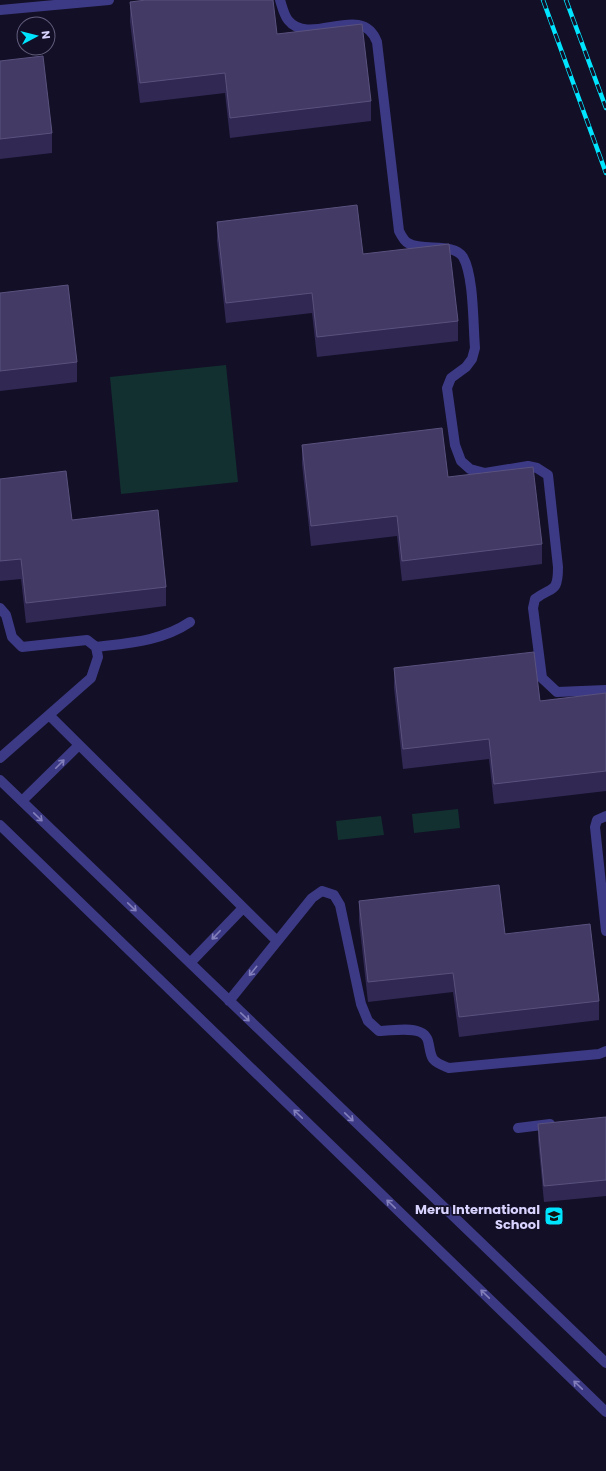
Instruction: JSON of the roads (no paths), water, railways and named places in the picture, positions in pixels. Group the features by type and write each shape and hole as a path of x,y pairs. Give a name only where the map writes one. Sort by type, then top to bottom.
{"street":[{"path":"0,10 108,0"},
{"path":"280,0 288,20 296,27 306,29 355,25 366,26 374,34 377,42 399,231 407,243 419,248 452,249 462,255 468,271 475,348 472,359 466,367 451,378 447,388 455,445 461,461 470,469 485,472 528,466 537,468 548,475 558,579 555,587 536,599 533,608 542,678 557,692 606,690"},
{"path":"0,608 6,615 12,636 22,647 87,640 96,647 98,656 91,678 0,758"},
{"path":"96,647 156,639 179,630 190,622"},
{"path":"49,715 277,941"},
{"path":"22,801 79,745"},
{"path":"0,780 606,1363"},
{"path":"606,816 597,820 595,827 606,931"},
{"path":"0,826 606,1412"},
{"path":"229,1001 312,898 322,891 334,895 340,905 361,1004 368,1021 378,1031 412,1030 420,1032 428,1038 433,1058 440,1064 449,1068 599,1054 606,1050"},
{"path":"190,963 243,908"},
{"path":"518,1128 562,1123"}],"railway":[{"path":"543,0 606,173"},
{"path":"566,0 606,108"}],"place":[{"name":"Meru International School","path":"554,1216"}]}
